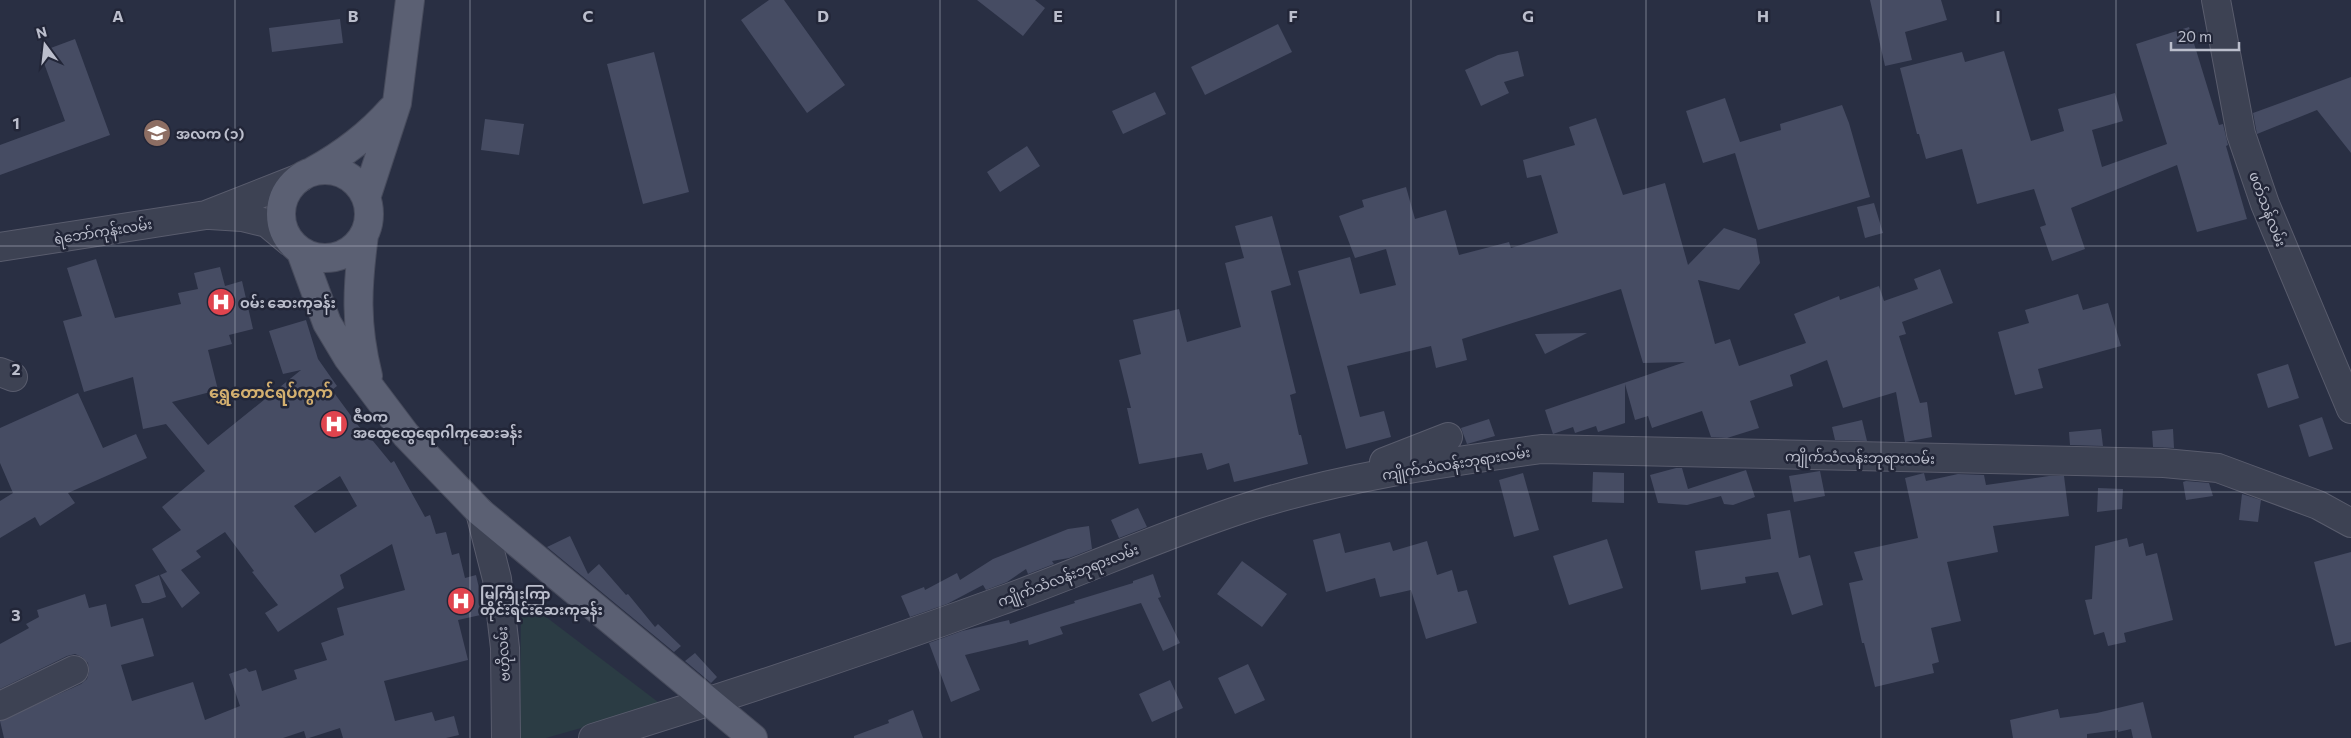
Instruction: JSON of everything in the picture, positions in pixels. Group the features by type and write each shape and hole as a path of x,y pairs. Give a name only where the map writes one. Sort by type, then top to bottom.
{"main road":[{"path":"366,198 397,103 410,0"},
{"path":"397,103 370,133 342,156 306,175 290,188 282,201 280,215 283,229 296,247 327,324 348,358 370,384 406,435 480,512 753,738"},
{"path":"296,247 314,258 336,257 356,247 369,223 370,210 358,184 345,175 329,170 306,175"},
{"path":"364,235 358,280 357,314 361,349 370,384"}],"street":[{"name":"ဖတ်သန်လမ်း","path":"2216,0 2241,134 2265,204 2351,409"},
{"path":"206,215 306,175"},
{"path":"206,215 242,217 267,223 296,247"},
{"name":"ရဲဘော်ကုန်းလမ်း","path":"0,247 206,215"},
{"path":"1310,491 1448,436"},
{"name":"ကျိုက်သံလန်းဘုရားလမ်း","path":"593,738 711,702 1000,601 1244,508 1310,491 1453,461 1541,449 2164,463 2218,468 2318,505 2351,523"},
{"name":"ဗဟိုလမ်း","path":"480,512 496,579 505,648 506,738"},
{"path":"0,706 74,670"}],"shaded area":[{"path":"521,598 662,705 546,738 520,738"}],"building":[{"path":"769,0 784,0 845,85 807,113 741,20"},
{"path":"977,0 1035,0 1045,8 1023,36"},
{"path":"1870,0 1941,0 1947,20 1905,32 1912,60 1885,66"},
{"path":"340,19 343,43 272,52 269,28"},
{"path":"1278,24 1292,52 1205,95 1191,67"},
{"path":"2189,27 2219,125 2223,124 2228,145 2226,146 2247,219 2197,232 2177,165 2071,208 2085,249 2052,261 2040,227 2046,225 2034,189 1977,204 1962,149 1926,159 1919,134 1917,134 1900,68 1962,52 1965,62 2004,51 2031,141 2064,131 2058,109 2115,93 2123,121 2092,130 2102,167 2167,144 2136,44"},
{"path":"75,39 110,135 0,175 0,145 65,121 40,52"},
{"path":"1518,51 1524,76 1504,82 1509,93 1481,106 1465,70 1498,55"},
{"path":"654,52 689,192 643,204 607,64"},
{"path":"2351,77 2351,153 2317,110 2257,134 2253,113"},
{"path":"1155,92 1166,114 1123,134 1112,111"},
{"path":"1725,98 1740,142 1781,130 1780,124 1842,105 1870,197 1758,230 1735,153 1703,163 1686,111"},
{"path":"1596,118 1623,195 1665,183 1688,265 1724,228 1756,239 1760,263 1739,290 1698,280 1715,344 1730,339 1739,366 1806,343 1794,314 1839,296 1840,300 1879,286 1884,301 1918,289 1914,279 1940,269 1953,303 1902,322 1906,334 1899,336 1920,403 1927,402 1932,437 1905,442 1896,392 1843,408 1827,360 1790,375 1793,386 1750,401 1759,428 1727,438 1711,437 1702,411 1652,428 1648,416 1635,420 1625,384 1625,423 1598,432 1596,426 1575,433 1573,427 1553,434 1545,410 1685,362 1643,363 1621,289 1462,339 1467,360 1436,368 1431,346 1347,366 1360,417 1384,411 1391,437 1346,449 1298,271 1350,257 1360,294 1396,285 1386,249 1355,258 1339,216 1364,207 1362,200 1406,187 1415,219 1446,210 1459,255 1509,242 1511,248 1558,233 1541,175 1527,178 1523,160 1575,145 1569,127"},
{"path":"485,119 524,124 519,155 481,150"},
{"path":"1027,146 1040,166 1000,192 987,172"},
{"path":"1874,203 1883,233 1865,238 1857,207"},
{"path":"1272,216 1291,285 1271,291 1296,393 1290,395 1308,464 1234,482 1229,463 1207,470 1202,453 1139,464 1127,408 1131,408 1119,360 1141,354 1133,320 1179,309 1187,342 1241,327 1225,263 1244,258 1235,226"},
{"path":"96,259 115,318 181,304 178,293 198,289 194,273 220,267 225,286 242,281 253,329 229,335 232,344 208,350 218,390 172,402 208,445 301,370 283,374 269,331 306,320 318,359 337,386 332,390 363,432 364,430 391,463 394,461 425,517 430,515 436,534 446,532 452,555 459,553 465,578 476,575 485,614 458,620 468,660 384,681 395,721 432,712 435,721 454,716 459,735 446,738 343,738 340,728 309,738 306,738 304,731 283,738 4,738 0,721 81,684 87,679 89,672 88,663 82,657 75,654 67,656 0,689 0,644 29,628 26,624 39,617 37,610 85,594 89,608 106,604 111,627 143,618 154,656 121,665 132,701 193,682 205,720 240,706 229,674 246,668 249,672 256,670 262,691 297,679 294,670 327,660 321,643 344,635 337,608 405,590 392,544 340,575 344,588 278,632 265,613 278,605 252,572 254,571 225,532 196,551 201,557 181,570 200,593 182,608 160,575 167,572 152,549 181,530 162,507 205,471 166,424 143,429 133,377 84,392 63,321 82,316 67,268","holes":["340,476 357,506 315,533 294,506"]},
{"path":"2078,294 2083,310 2108,303 2121,346 2038,369 2043,388 2015,395 1998,332 2029,323 2025,310"},
{"path":"1587,333 1545,354 1535,334"},
{"path":"2288,364 2299,398 2268,408 2257,374"},
{"path":"78,393 103,448 136,434 147,458 68,493 75,503 40,526 35,517 0,538 0,501 13,493 0,463 0,428"},
{"path":"2322,417 2333,449 2309,457 2299,425"},
{"path":"1489,419 1495,436 1467,444 1461,428"},
{"path":"1862,420 1867,441 1835,440 1832,427"},
{"path":"2101,429 2103,446 2070,445 2069,432"},
{"path":"2173,429 2174,448 2153,447 2152,431"},
{"path":"1682,468 1688,489 1746,470 1755,497 1733,505 1724,504 1721,496 1687,505 1658,503 1650,475"},
{"path":"1820,471 1825,496 1794,502 1789,476"},
{"path":"1593,472 1624,473 1624,503 1592,502"},
{"path":"1523,473 1539,530 1514,537 1499,480"},
{"path":"1924,473 1926,481 1958,474 1984,475 1986,485 2049,476 2064,476 2069,516 1993,526 1998,552 1947,562 1961,621 1931,628 1939,662 1932,664 1934,673 1875,687 1864,643 1862,643 1849,583 1863,580 1854,552 1918,538 1905,478"},
{"path":"2183,482 2209,483 2213,496 2186,500"},
{"path":"2098,488 2123,489 2122,509 2097,512"},
{"path":"2242,494 2261,500 2258,522 2239,520"},
{"path":"1138,508 1147,527 1119,538 1111,520"},
{"path":"1790,510 1799,558 1810,555 1823,605 1792,615 1778,572 1745,577 1746,583 1701,590 1695,551 1771,539 1767,514"},
{"path":"1089,526 1092,549 1069,558 1052,561 1054,564 1028,574 1026,569 1007,582 986,590 983,585 947,604 910,617 901,596 924,587 925,590 957,573 960,580 993,559 1068,529"},
{"path":"1340,533 1345,553 1390,542 1393,551 1427,541 1437,575 1452,570 1458,592 1467,590 1477,623 1426,639 1411,590 1380,597 1375,578 1326,592 1313,540"},
{"path":"570,536 588,574 599,564 626,595 628,594 655,627 658,624 681,646 674,652 547,547"},
{"path":"2127,538 2129,547 2143,543 2146,556 2157,553 2173,620 2124,633 2126,642 2108,646 2104,632 2094,635 2085,600 2092,599 2095,546"},
{"path":"1607,539 1623,588 1569,605 1553,556"},
{"path":"2351,552 2351,642 2335,646 2314,562"},
{"path":"1242,561 1287,594 1262,627 1217,594"},
{"path":"1153,574 1161,597 1158,598 1180,643 1163,651 1141,603 1060,627 1063,634 1029,645 1028,640 965,655 980,690 951,702 929,643 962,631 1009,620 1010,624 1075,603 1074,601 1133,583 1133,581"},
{"path":"159,575 166,597 149,603 142,603 135,585"},
{"path":"695,653 717,677 711,683 685,661"},
{"path":"1248,664 1265,700 1235,714 1218,678"},
{"path":"1170,680 1183,708 1152,722 1139,694"},
{"path":"2143,702 2152,738 2133,738 2131,729 2118,732 2118,730 2087,734 2087,738 2013,738 2010,720 2058,709 2060,718 2097,713"},
{"path":"913,710 923,738 854,738 854,736 889,723 888,720"}],"place":[{"name":"အလက (၁)","path":"157,133"},
{"name":"ဝမ်း ဆေးကုခန်း","path":"221,302"},
{"name":"ဇီဝက အထွေထွေရောဂါကုဆေးခန်း","path":"334,424"},
{"name":"မြကြိုးကြာ တိုင်းရင်းဆေးကုခန်း","path":"461,601"}],"district":[{"name":"ရွှေတောင်ရပ်ကွက်","path":"271,391"}]}
